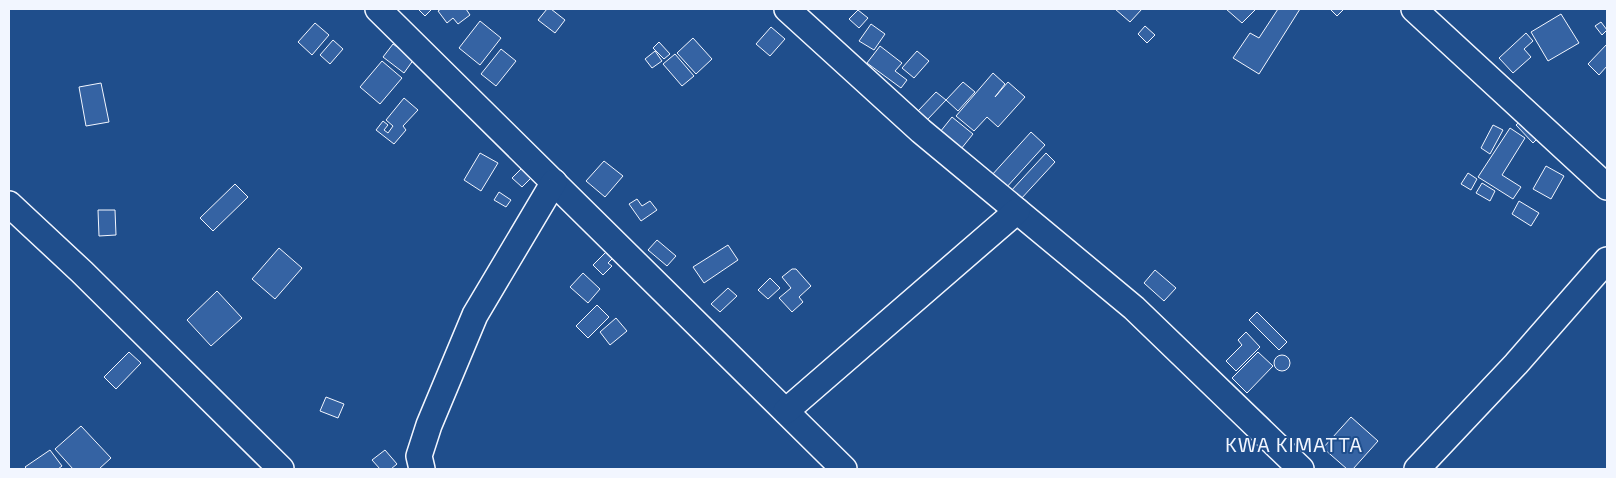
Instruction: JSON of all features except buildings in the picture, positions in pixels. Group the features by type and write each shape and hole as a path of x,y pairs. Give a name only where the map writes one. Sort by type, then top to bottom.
{"street":[{"path":"378,9 844,469"},
{"path":"787,9 921,131 1134,308 1301,469"},
{"path":"1414,9 1607,187"},
{"path":"422,469 419,456 429,425 475,315 554,182"},
{"path":"9,204 82,272 281,469"},
{"path":"786,411 1017,211"},
{"path":"1417,469 1516,364 1607,260"}],"district":[{"name":"KWA KIMATTA","path":"1294,445"}]}
